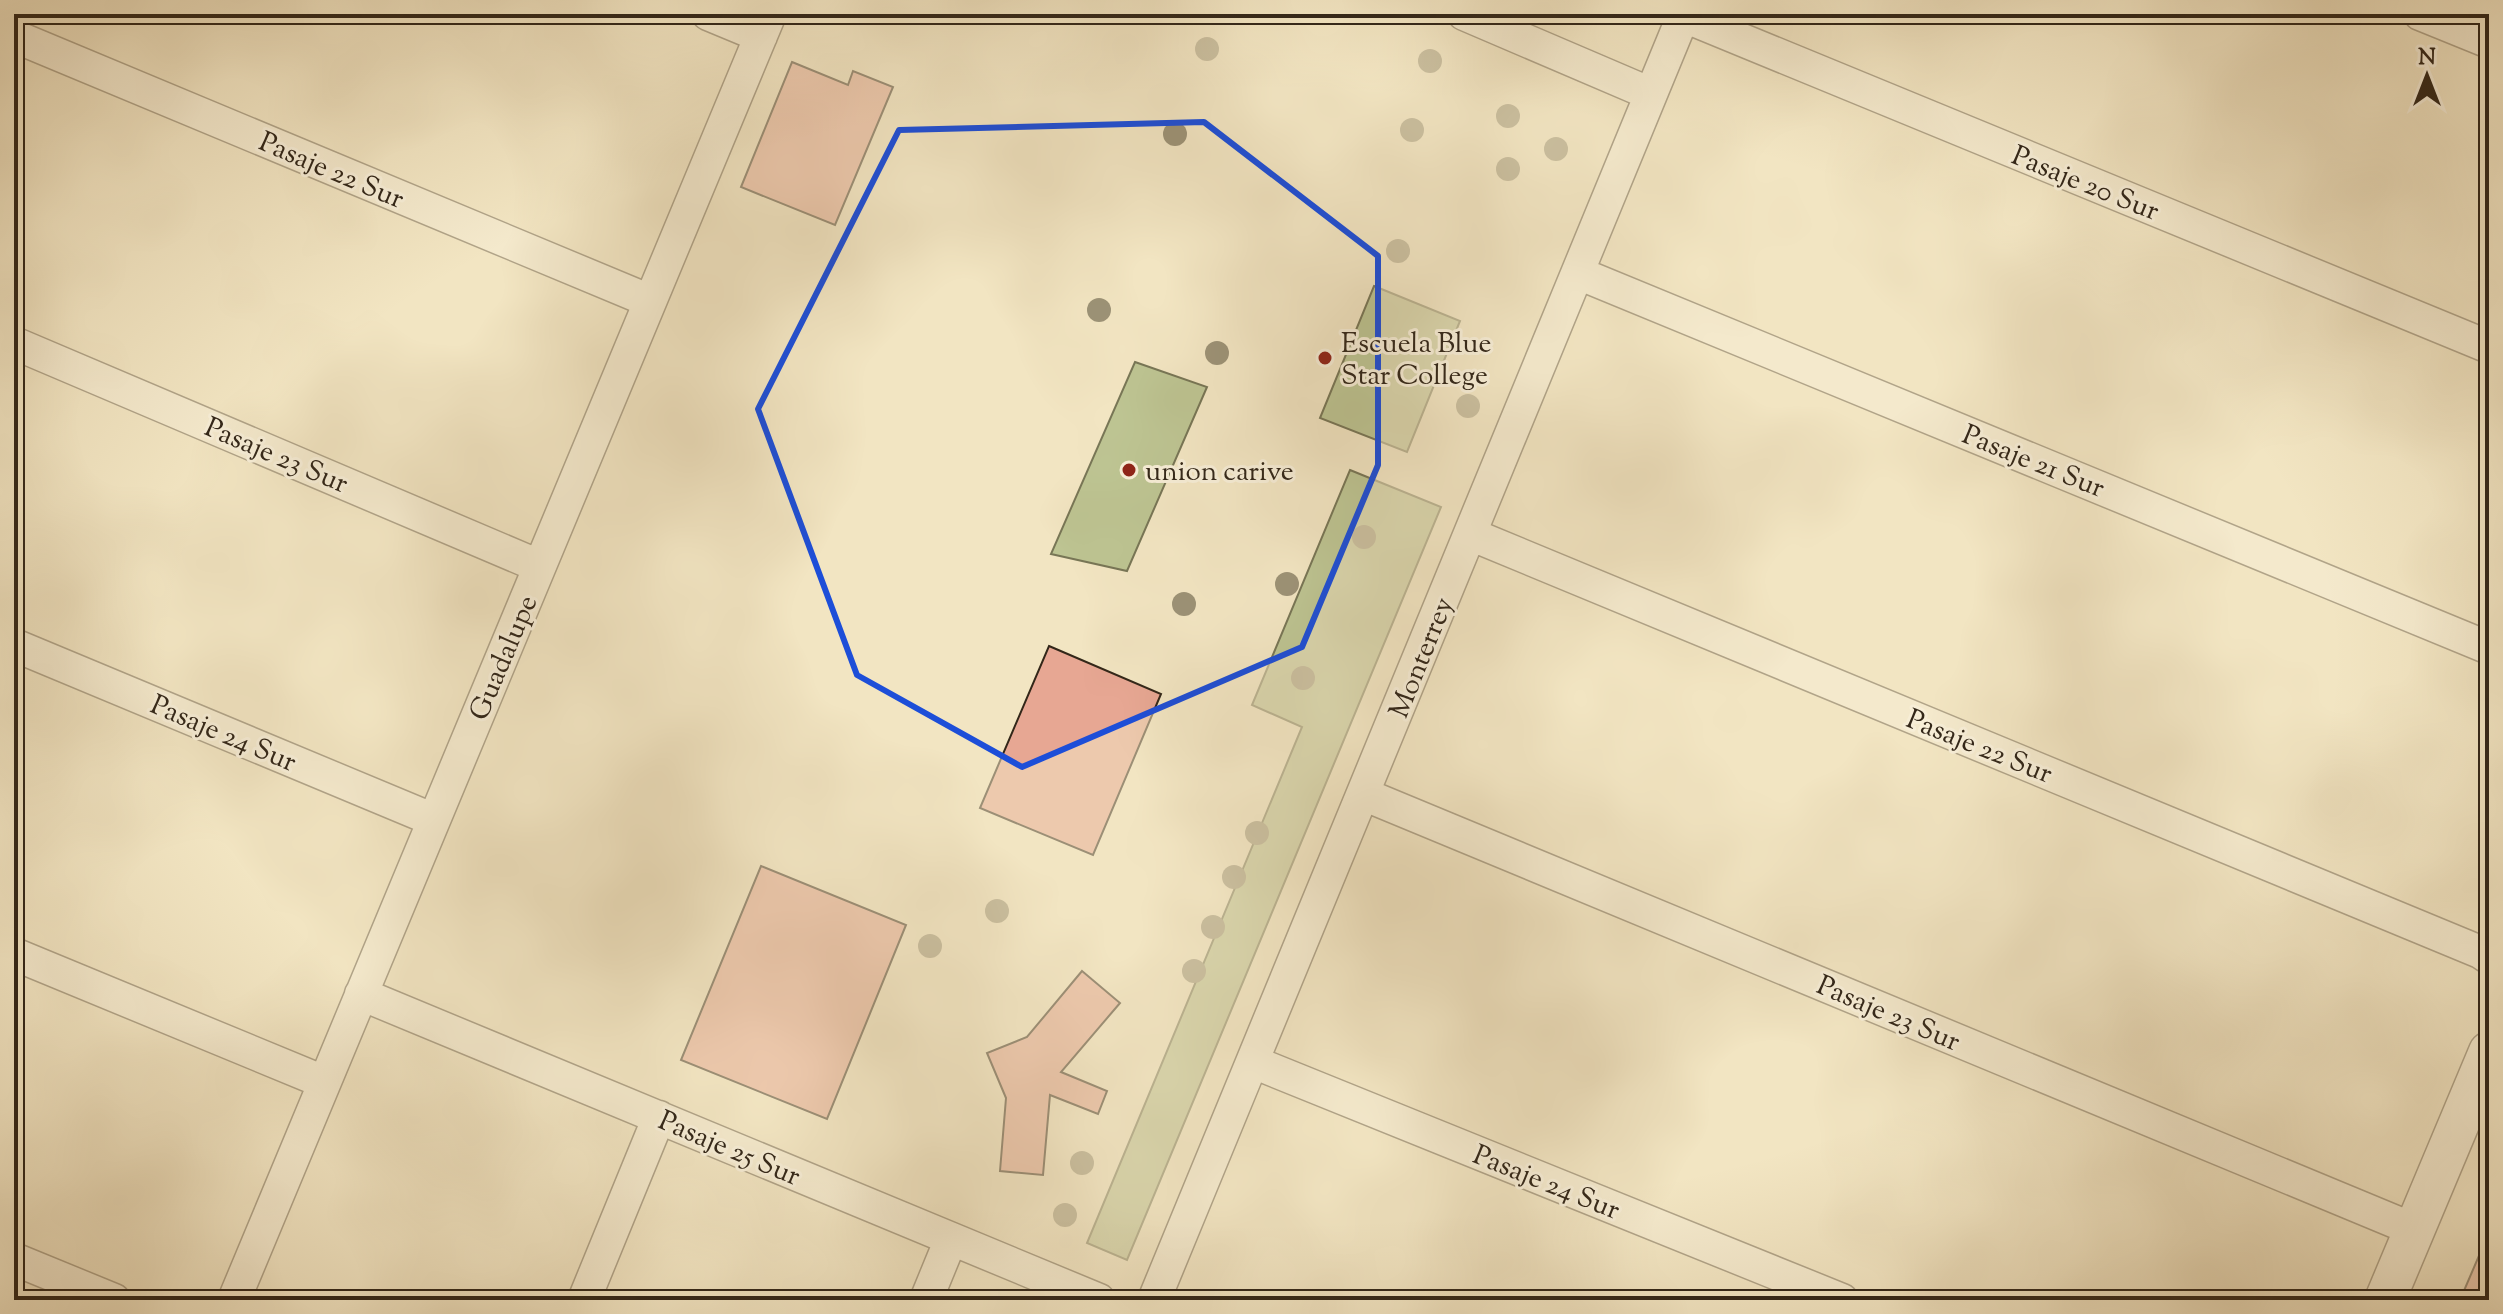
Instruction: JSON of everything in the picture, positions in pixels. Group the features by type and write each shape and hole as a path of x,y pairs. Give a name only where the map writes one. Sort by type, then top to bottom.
{"street":[{"path":"708,14 766,25"},
{"path":"1464,14 1651,94"},
{"path":"2420,14 2489,42"},
{"name":"Monterrey","path":"1154,1300 1684,15"},
{"name":"Pasaje 20 Sur","path":"1684,15 2489,347"},
{"name":"Guadalupe","path":"234,1300 766,25"},
{"name":"Pasaje 22 Sur","path":"14,36 650,301"},
{"name":"Pasaje 21 Sur","path":"1578,273 2489,648"},
{"name":"Pasaje 23 Sur","path":"14,343 539,566"},
{"name":"Pasaje 22 Sur","path":"1470,534 2467,946 2489,958"},
{"name":"Pasaje 24 Sur","path":"14,645 434,820"},
{"name":"Pasaje 23 Sur","path":"1363,794 2415,1230"},
{"path":"14,954 324,1082"},
{"name":"Pasaje 25 Sur","path":"361,994 1099,1300"},
{"path":"2385,1300 2489,1052"},
{"name":"Pasaje 24 Sur","path":"1253,1062 1842,1300"},
{"path":"584,1300 659,1117"},
{"path":"926,1300 951,1239"},
{"path":"14,1259 114,1300"}],"highlighted area":[{"path":"1204,122 1378,256 1378,465 1302,647 1022,767 857,675 758,409 899,130"}],"green space":[{"path":"1374,286 1460,321 1407,452 1320,418"},
{"name":"union carive","path":"1135,362 1207,387 1127,571 1051,554"},
{"path":"1350,470 1441,507 1127,1260 1087,1243 1302,727 1252,705"}],"building":[{"path":"792,62 848,85 853,71 893,87 835,225 741,187"},
{"path":"1049,646 1161,694 1093,855 980,808"},
{"path":"761,866 906,925 827,1119 681,1060"},
{"path":"1082,971 1120,1003 1061,1072 1107,1091 1098,1114 1050,1095 1043,1175 1000,1171 1006,1098 987,1053 1027,1037"},
{"path":"2489,1231 2489,1254 2481,1251"},
{"path":"2481,1251 2489,1254 2489,1300 2460,1300"}],"place":[{"name":"Escuela Blue Star College","path":"1325,358"},
{"name":"union carive","path":"1129,470"}]}
